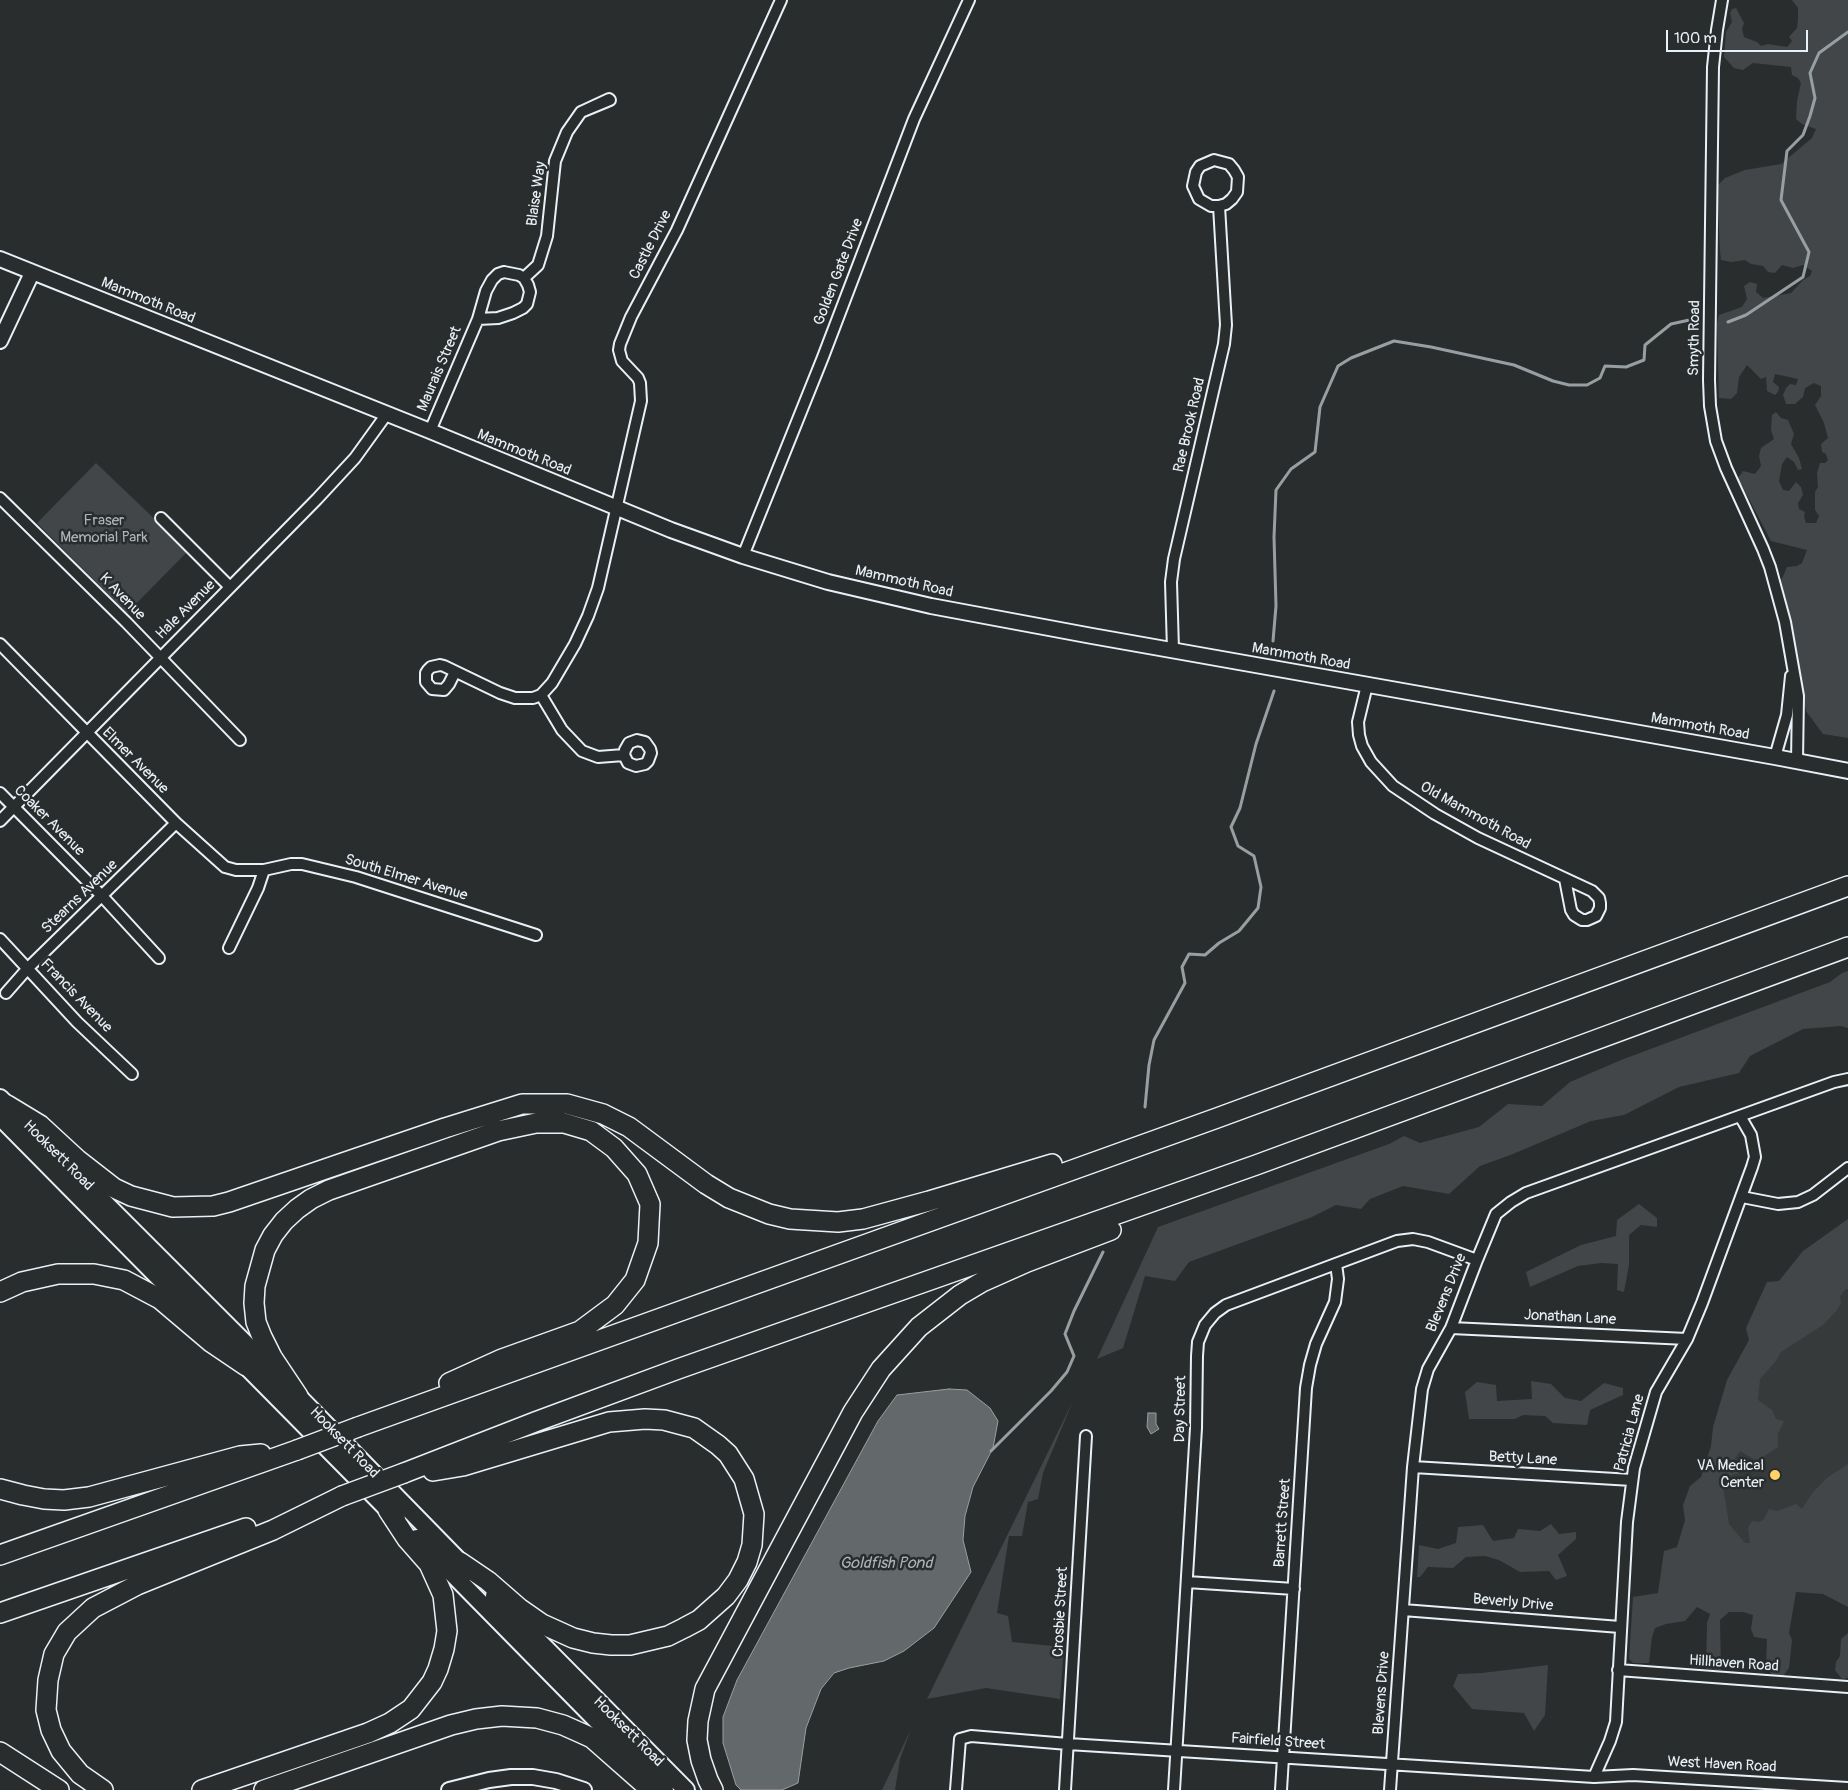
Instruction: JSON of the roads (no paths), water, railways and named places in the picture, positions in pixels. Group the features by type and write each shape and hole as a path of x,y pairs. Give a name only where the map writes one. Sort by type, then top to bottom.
{"highway":[{"path":"0,1556 395,1415 1848,886"},
{"path":"0,1613 342,1496 678,1369 1256,1165 1848,947"},
{"path":"2,1106 40,1125 92,1172 114,1188 130,1196 154,1203 173,1207 194,1208 213,1206 263,1192 445,1128 522,1104 567,1104 603,1114 629,1127 728,1198 769,1214 790,1219 813,1221 838,1222 894,1212 1068,1159 1122,1151"},
{"path":"298,1396 272,1357 262,1338 256,1322 254,1304 255,1286 265,1250 273,1235 297,1209 311,1199 330,1190 374,1174 498,1131 536,1123 564,1123 591,1131 614,1148 637,1174 650,1204 648,1243 635,1280 615,1305 580,1331 502,1359 416,1398 395,1415"},
{"path":"713,1790 701,1760 698,1740 699,1713 705,1689 853,1412 867,1388 899,1347 938,1311 982,1282 1026,1262 1176,1205 1216,1187 1256,1165"},
{"path":"0,1292 41,1276 58,1274 94,1274 124,1280 160,1299 212,1343 246,1366"},
{"path":"404,1473 463,1466 609,1422 645,1419 664,1420 694,1428 728,1454 744,1479 754,1514 752,1545 747,1562 738,1580 726,1596 706,1614 684,1628 668,1636 630,1645 593,1643 573,1638 542,1624 460,1562"},
{"path":"0,1489 23,1496 64,1500 89,1497 240,1456 297,1450"},
{"path":"103,1790 80,1774 61,1751 51,1730 46,1710 48,1680 54,1654 67,1632 93,1608 138,1585 273,1530 342,1496"},
{"path":"202,1790 368,1733 390,1723 411,1709 432,1682 442,1656 447,1631 443,1595 429,1564 407,1539 388,1510"},
{"path":"264,1790 451,1725 476,1719 502,1716 537,1718 581,1732 592,1738 652,1790"},
{"path":"0,1752 59,1790"}],"main road":[{"name":"Mammoth Road","path":"0,259 430,431 616,508 743,556 828,582 931,606 1367,686 1848,771"},
{"path":"0,341 32,273"},
{"name":"Hooksett Road","path":"2,1106 246,1366 665,1790"},
{"name":"Hooksett Road","path":"2,1106 298,1396 686,1790"},
{"path":"449,1790 489,1780 533,1777 556,1781 584,1790"}],"street":[{"name":"Castle Drive","path":"541,695 559,674 588,616 605,563 641,401 641,389 638,378 622,361 619,350 620,344 631,317 677,230 781,0"},
{"name":"Golden Gate Drive","path":"743,556 819,366 914,119 969,0"},
{"name":"Smyth Road","path":"1722,0 1715,43 1713,73 1709,380 1712,418 1716,441 1726,468 1770,566 1784,622 1798,696 1797,761"},
{"name":"Blaise Way","path":"524,278 538,265 547,236 556,161 567,132 581,112"},
{"path":"1214,160 1229,164 1238,177 1237,192 1226,204 1219,206 1211,206 1198,199 1193,186 1196,172 1200,166 1214,160"},
{"name":"Rae Brook Road","path":"1173,650 1171,582 1174,559 1224,344 1226,325 1219,206"},
{"name":"Maurais Street","path":"430,431 478,320 486,291 492,280 498,274 504,272 512,272 524,278 530,292 530,299 523,308 498,318 478,320"},
{"name":"Hale Avenue","path":"0,821 355,458 386,415"},
{"name":"K Avenue","path":"0,498 84,579 240,740"},
{"path":"161,518 230,586"},
{"name":"Elmer Avenue","path":"0,644 176,823 225,867 236,870 264,870"},
{"name":"Smyth Road","path":"1775,757 1787,715 1791,663"},
{"path":"455,672 515,698 533,698 541,695 562,730 582,751 598,757 624,755"},
{"name":"Old Mammoth Road","path":"1367,686 1358,722 1359,735 1362,746 1371,762 1393,786 1478,838 1565,879"},
{"name":"Coaker Avenue","path":"0,793 102,896 159,958"},
{"name":"Stearns Avenue","path":"6,993 28,968 176,823"},
{"name":"South Elmer Avenue","path":"264,870 291,864 302,864 356,877 536,936"},
{"path":"229,948 258,888 264,870"},
{"name":"Francis Avenue","path":"0,939 77,1022 132,1074"},
{"name":"Blevens Drive","path":"1390,1790 1413,1467 1423,1382 1428,1369 1451,1328 1496,1214 1502,1207 1518,1197 1740,1116 1848,1079"},
{"name":"Patricia Lane","path":"1594,1777 1616,1722 1620,1627 1627,1522 1632,1480 1656,1392 1687,1339 1742,1197 1755,1157 1751,1135 1740,1116"},
{"path":"1742,1197 1778,1204 1798,1202 1813,1195 1848,1168"},
{"name":"Day Street","path":"1174,1790 1196,1428 1197,1356 1198,1342 1205,1325 1215,1313 1226,1305 1397,1241 1413,1239 1428,1242 1477,1260"},
{"name":"Barrett Street","path":"1281,1790 1306,1388 1316,1344 1335,1302 1338,1279 1336,1264"},
{"name":"Jonathan Lane","path":"1451,1328 1687,1339"},
{"name":"Crosbie Street","path":"1065,1790 1086,1436"},
{"name":"Betty Lane","path":"1413,1467 1632,1480"},
{"path":"1187,1582 1294,1589"},
{"name":"Beverly Drive","path":"1403,1610 1620,1627"},
{"name":"Hillhaven Road","path":"1618,1670 1848,1687"},
{"name":"Fairfield Street","path":"956,1790 960,1739 971,1736 1068,1744 1594,1777"},
{"name":"West Haven Road","path":"1594,1777 1633,1775 1848,1788"}],"water":[{"name":"Goldfish Pond","path":"949,1389 967,1390 990,1408 998,1421 993,1448 973,1487 965,1516 963,1540 971,1572 934,1628 904,1651 884,1661 834,1673 821,1689 806,1728 798,1783 782,1790 741,1790 736,1785 723,1743 723,1717 737,1680 878,1421 897,1395"},
{"path":"1148,1413 1156,1413 1156,1424 1159,1429 1151,1434 1147,1427"}],"waterway":[{"path":"1728,322 1746,315 1803,277 1809,252 1781,200 1787,151 1803,135 1810,116 1815,98 1810,73 1819,53 1848,32"},
{"path":"1273,641 1276,606 1274,537 1276,490 1291,469 1315,452 1320,407 1338,366 1351,358 1394,341 1514,365 1553,381 1569,385 1587,385 1600,378 1605,366 1626,367 1644,360 1645,345 1671,324 1694,319"},
{"path":"1145,1107 1149,1065 1154,1040 1185,983 1182,967 1189,954 1205,955 1219,943 1239,931 1258,908 1261,887 1254,856 1238,846 1231,827 1240,808 1256,744 1274,691"},
{"path":"991,1451 1051,1391 1067,1372 1074,1356 1065,1334 1074,1311 1103,1252"}],"place":[{"name":"VA Medical Center","path":"1775,1475"}],"park label":[{"name":"Fraser Memorial Park","path":"104,530"}]}
